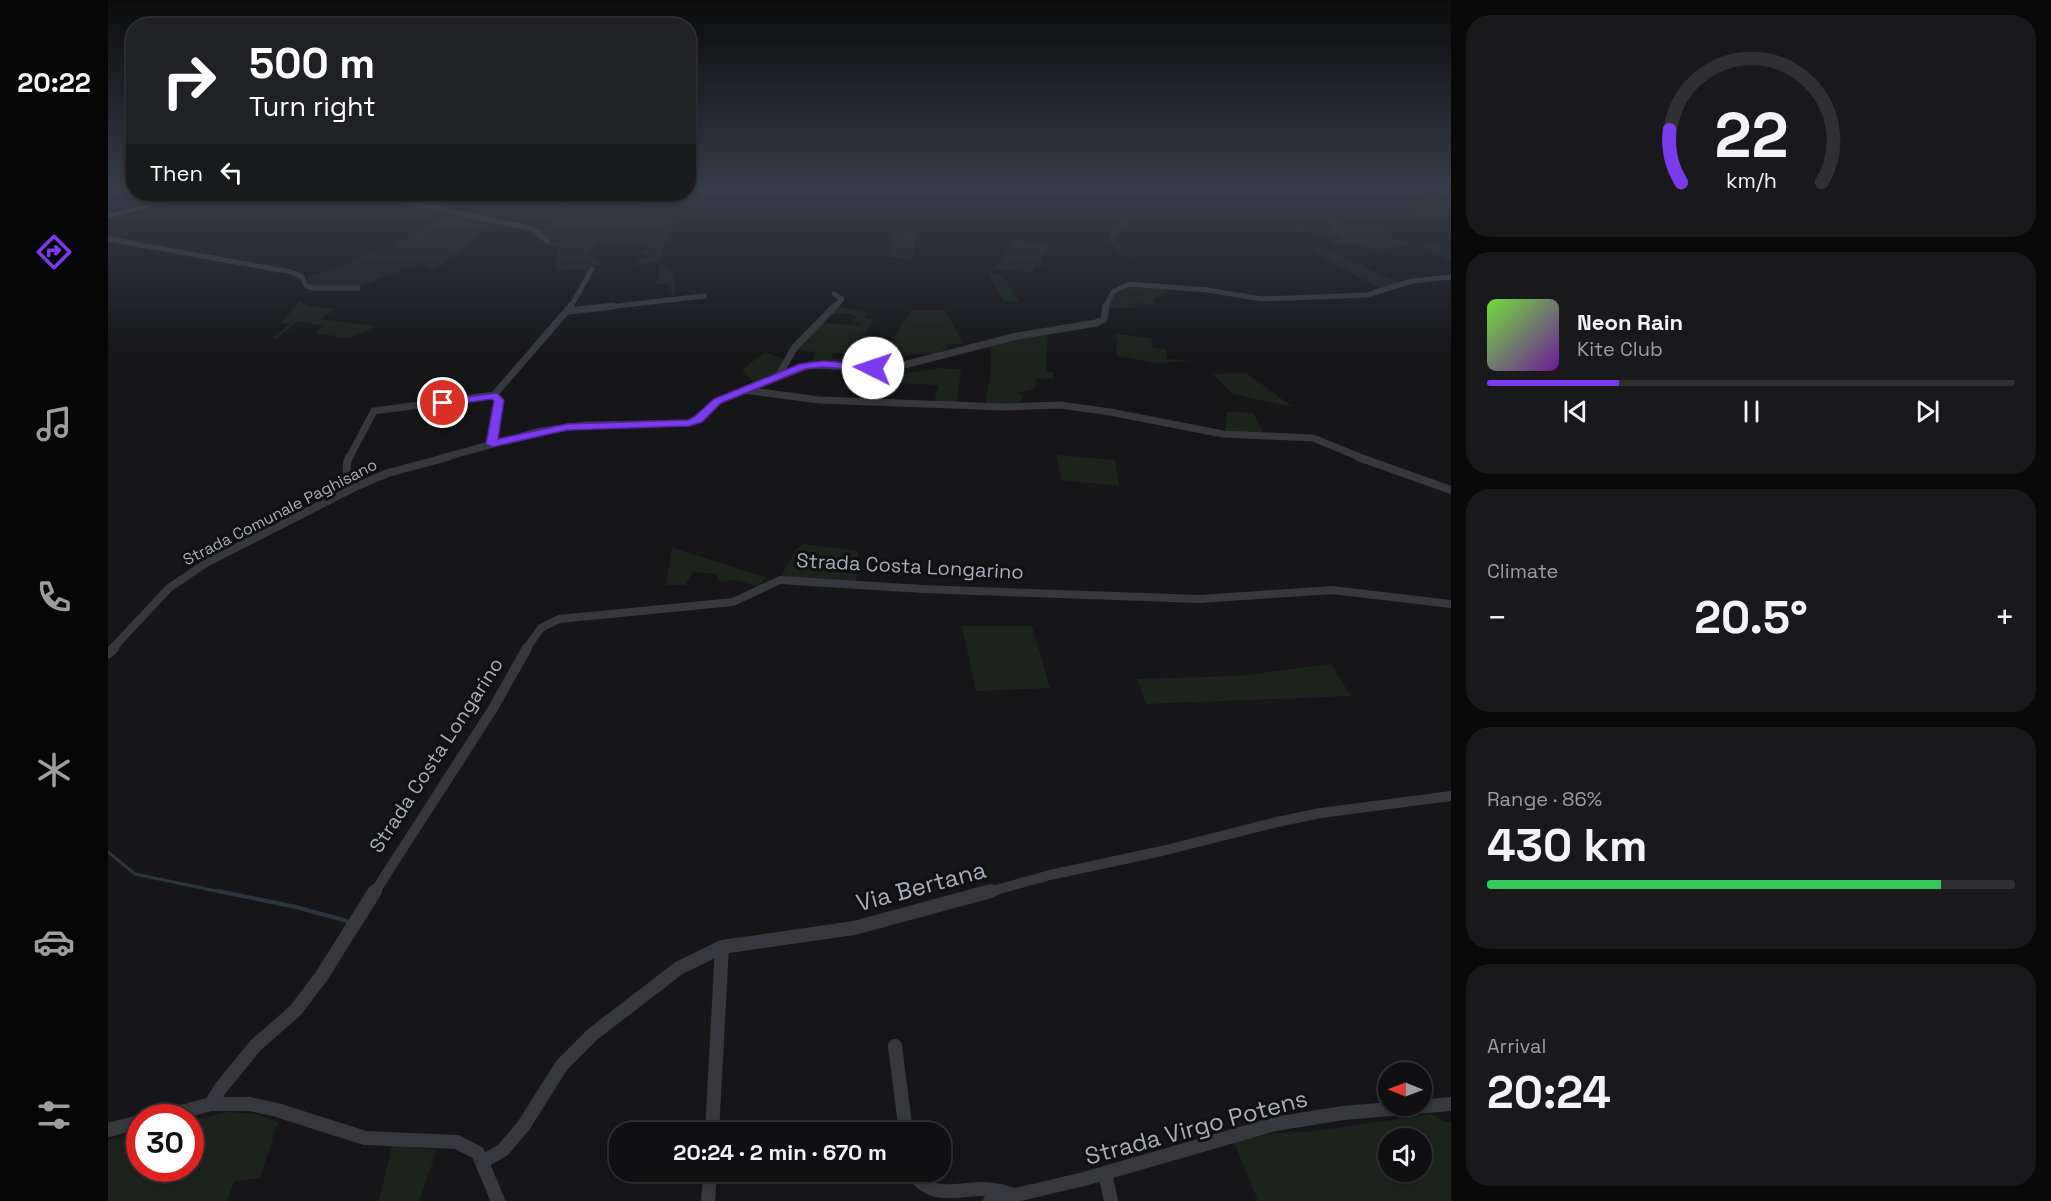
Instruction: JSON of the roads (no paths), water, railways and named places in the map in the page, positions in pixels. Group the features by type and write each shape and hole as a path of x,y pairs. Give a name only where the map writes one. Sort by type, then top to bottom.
{"street":[{"path":"146,245 291,272 302,277 306,286 313,288 358,288"},
{"path":"346,491 349,486 346,463 374,411 494,395 569,310 592,269"},
{"name":"Strada Comunale Paghisano","path":"108,654 169,588 207,562 326,504 346,491 388,473 492,444 567,427 689,423 698,420 717,401 810,364 873,368 904,365 1017,336 1096,323 1104,319 1104,305 1107,299 1119,287 1129,285 1207,290 1262,299 1367,295 1412,281 1451,277"},
{"path":"778,376 795,347 842,299 834,294"},
{"path":"569,310 704,296"},
{"path":"743,390 819,400 1005,407 1060,405 1110,412 1223,434 1313,438 1393,471 1451,490"},
{"path":"492,444 499,400 494,395"},
{"name":"Strada Costa Longarino","path":"211,1104 220,1089 256,1045 295,1011 321,977 425,810 492,710 531,641 549,623 559,619 733,602 749,598 780,580 922,589 1206,600 1332,590 1451,604"},
{"name":"Via Bertana","path":"482,1162 503,1150 524,1125 562,1065 593,1034 679,968 722,947 854,928 1050,875 1162,851 1277,822 1321,813 1451,796"},
{"path":"713,1122 722,947"},
{"path":"895,1046 905,1122"},
{"path":"204,1106 250,1104 277,1110 365,1138 457,1142 477,1154 498,1201"},
{"name":"Strada Virgo Potens","path":"990,1201 1105,1173 1275,1124 1343,1113 1451,1104"},
{"path":"108,1131 126,1126"},
{"path":"1105,1173 1111,1201"},
{"path":"708,1201 709,1182"},
{"path":"918,1182 936,1191 986,1189 1016,1195"}],"waterway":[{"path":"108,852 135,874 226,893"},
{"path":"218,891 296,907 347,921"}]}
